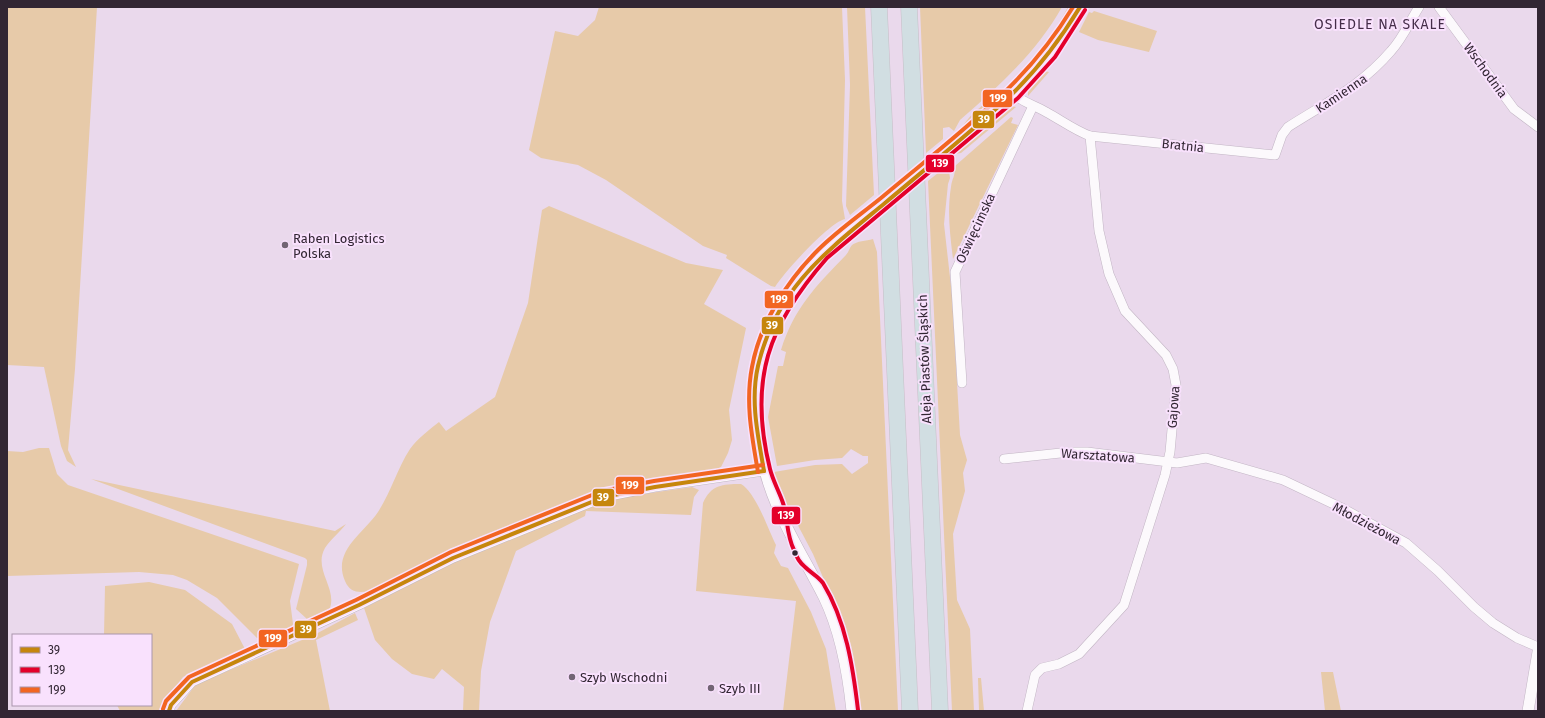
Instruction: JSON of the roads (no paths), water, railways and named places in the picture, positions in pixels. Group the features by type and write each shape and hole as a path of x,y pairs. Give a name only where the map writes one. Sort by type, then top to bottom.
{"highway":[{"path":"879,7 910,711"},
{"name":"Aleja Piastów Śląskich","path":"909,7 940,711"}],"street":[{"path":"852,711 848,673 834,621 824,598 778,508 764,471 756,427 755,387 758,364 768,333 779,311 806,271 823,254 1014,94 1029,79 1054,49 1080,7"},
{"name":"Kamienna","path":"1275,154 1282,135 1288,127 1344,93 1360,82 1377,67 1393,50 1420,7"},
{"name":"Wschodnia","path":"1439,7 1514,109 1538,127"},
{"path":"1014,94 1020,101 1033,106 1090,136"},
{"name":"Oświęcimska","path":"962,383 955,272 1033,106"},
{"name":"Bratnia","path":"1090,136 1275,154"},
{"name":"Gajowa","path":"1026,711 1035,675 1042,668 1060,664 1079,654 1124,605 1168,462 1176,385 1173,369 1166,355 1125,311 1109,274 1098,231 1090,136"},
{"name":"Warsztatowa","path":"1004,459 1057,452 1087,452 1168,462"},
{"name":"Młodzieżowa","path":"1168,462 1177,463 1206,458 1216,459 1283,480 1342,508 1406,543 1493,623 1517,638 1538,647"},
{"path":"169,711 171,705 192,682 359,605 453,558 530,526 604,497 655,487 721,479 764,471"},
{"path":"1528,711 1538,652"}],"place":[{"name":"Raben Logistics Polska","path":"285,245"},
{"name":"Szyb Wschodni","path":"572,677"},
{"name":"Szyb III","path":"711,688"}],"district":[{"name":"OSIEDLE NA SKALE","path":"1380,24"}]}
